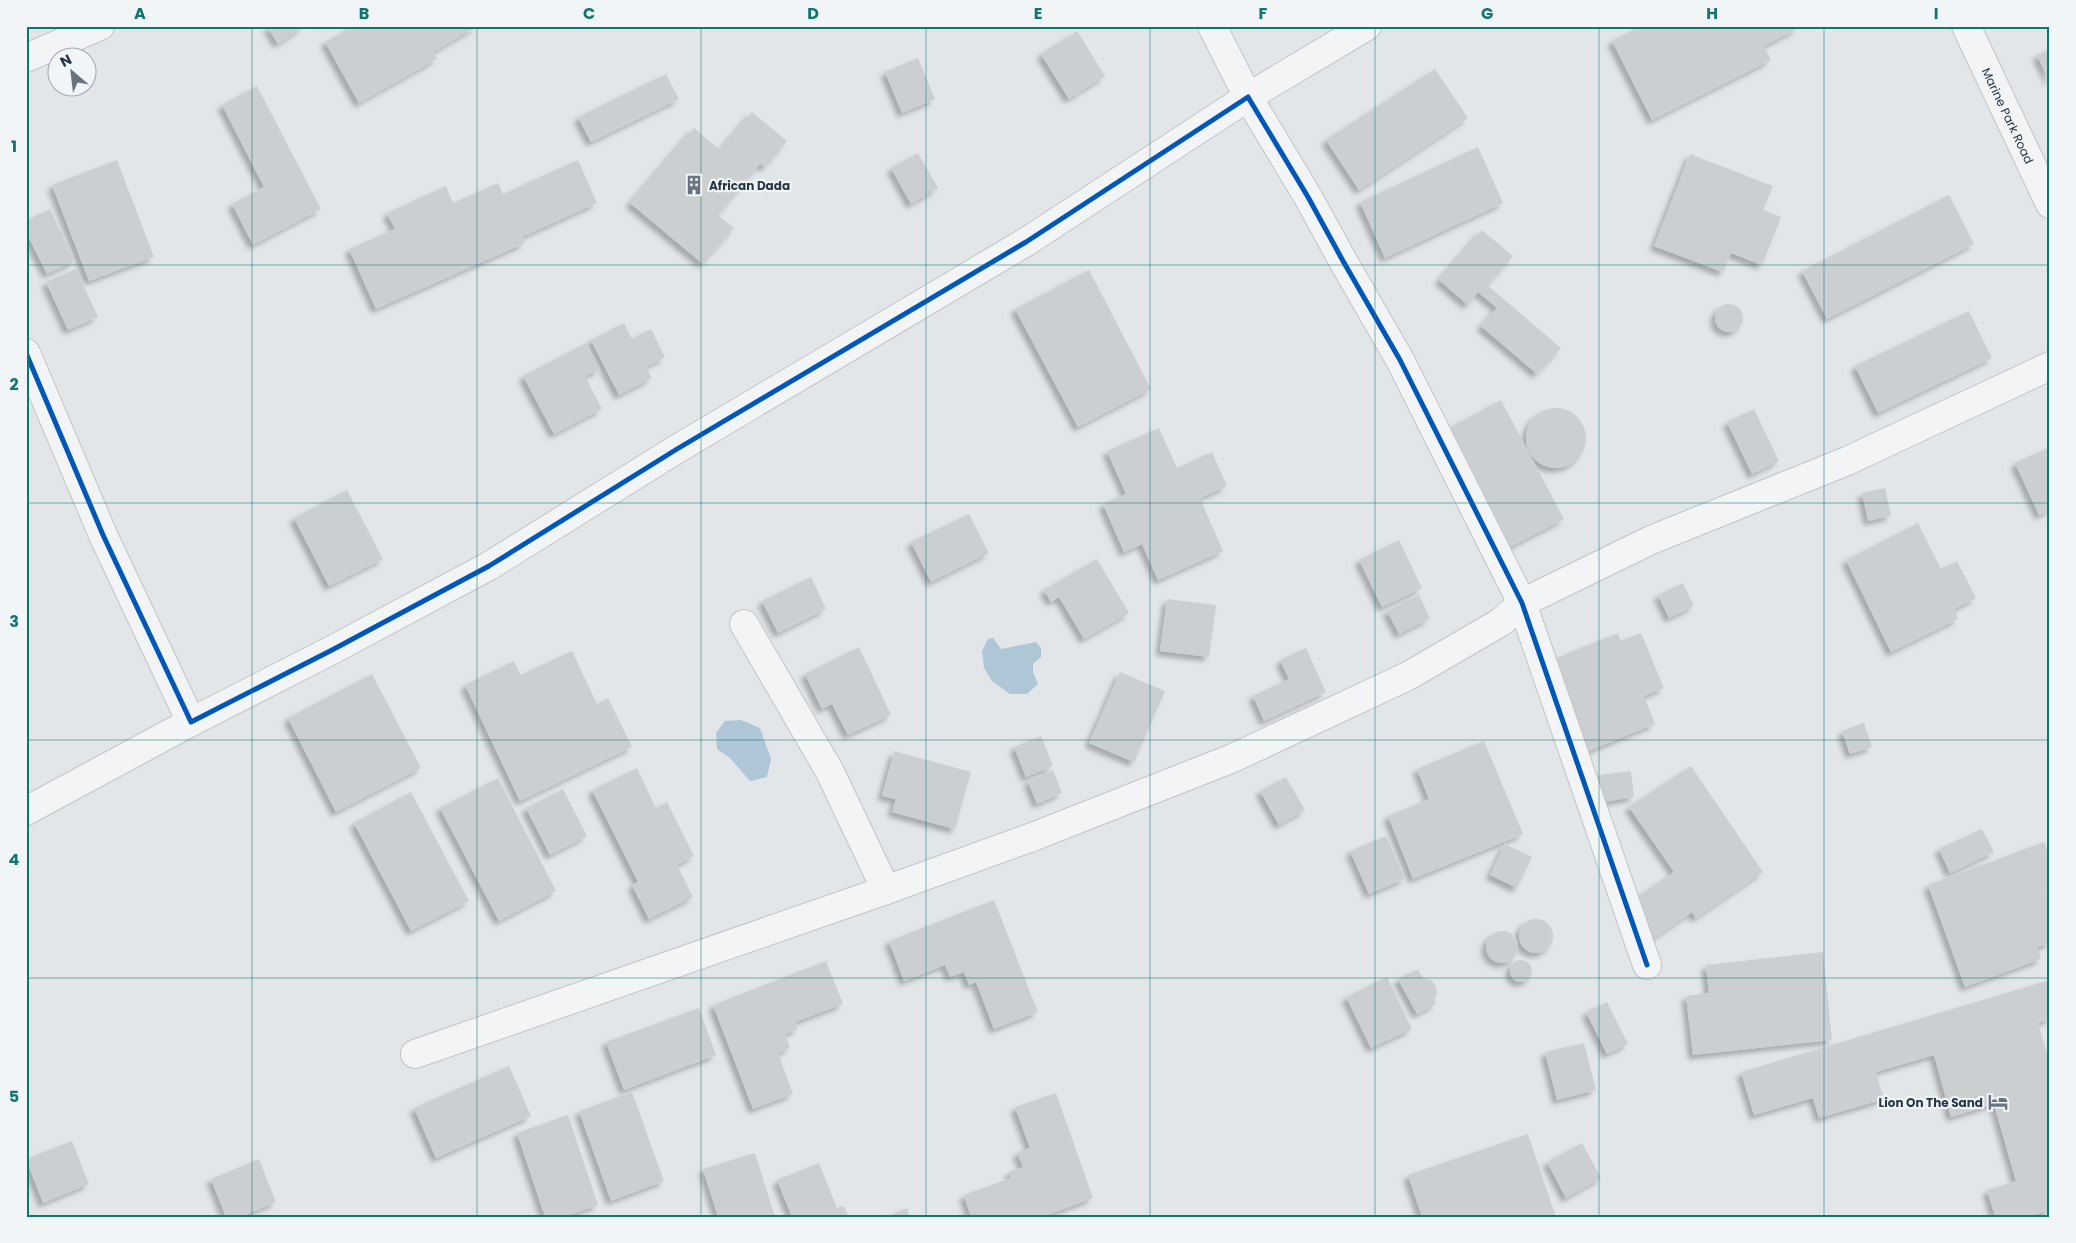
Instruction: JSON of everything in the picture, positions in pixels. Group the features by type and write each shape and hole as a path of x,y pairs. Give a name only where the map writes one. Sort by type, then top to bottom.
{"street":[{"path":"26,58 100,26"},
{"path":"1212,26 1248,97 1308,197 1400,360 1522,603 1647,965"},
{"path":"26,811 489,566 677,449 1026,242 1248,97 1367,26"},
{"name":"Marine Park Road","path":"1966,26 2050,204"},
{"path":"26,353 103,535 191,722"},
{"path":"416,1054 886,890 1035,836 1233,758 1408,676 1501,622 1522,603 1652,540 1847,461 2050,366"},
{"path":"744,624 830,772 886,890"}],"water":[{"path":"993,638 1001,649 1036,642 1041,648 1041,657 1033,664 1033,672 1038,684 1027,694 1010,694 992,681 984,668 982,651 988,639"},
{"path":"741,720 760,728 771,759 767,777 750,781 730,758 717,749 716,733 725,721"}],"building":[{"path":"267,26 305,26 278,44"},
{"path":"348,26 478,26 433,52 437,59 359,103 325,42 349,29"},
{"path":"1641,26 1796,26 1797,29 1764,46 1771,60 1652,120 1612,41"},
{"path":"1077,31 1105,76 1069,99 1041,54"},
{"path":"2050,49 2050,82 2037,55"},
{"path":"918,58 935,99 902,113 885,72"},
{"path":"1435,69 1468,118 1359,190 1326,140"},
{"path":"666,74 679,99 591,142 578,117"},
{"path":"257,86 321,209 253,245 232,204 264,187 222,105"},
{"name":"African Dada","path":"752,112 787,141 765,167 760,164 718,215 734,228 703,264 630,203 694,128 720,150"},
{"path":"1478,147 1503,203 1385,258 1360,202"},
{"path":"918,153 938,188 911,204 891,168"},
{"path":"1690,154 1773,186 1763,210 1781,217 1762,265 1731,253 1723,272 1654,246"},
{"path":"117,160 154,257 89,281 52,185"},
{"path":"578,160 597,203 522,237 525,243 376,309 349,249 395,229 387,213 446,186 453,203 498,183 503,194"},
{"path":"1949,195 1974,244 1827,319 1802,271"},
{"path":"50,209 75,261 47,274 26,232 26,221"},
{"path":"1482,230 1513,256 1487,285 1561,348 1537,374 1481,326 1497,308 1478,292 1468,305 1439,280"},
{"path":"76,269 98,317 68,330 46,282"},
{"path":"1089,270 1151,389 1078,427 1015,309"},
{"path":"1729,304 1739,308 1743,318 1739,328 1729,332 1719,328 1715,318 1719,308"},
{"path":"1969,311 1992,358 1878,413 1855,366"},
{"path":"624,323 632,339 651,329 665,357 646,367 652,378 619,395 591,340"},
{"path":"586,343 600,369 585,376 602,409 554,434 523,376"},
{"path":"1501,400 1564,519 1508,548 1438,434"},
{"path":"1556,408 1572,413 1577,417 1581,422 1586,438 1581,454 1577,459 1572,463 1556,468 1540,463 1535,459 1531,454 1526,438 1531,422 1535,417 1540,413"},
{"path":"1754,409 1779,461 1752,474 1727,422"},
{"path":"1159,428 1177,468 1212,452 1227,486 1200,498 1223,551 1158,580 1142,544 1124,552 1103,504 1126,494 1107,451"},
{"path":"2050,447 2050,510 2039,515 2015,463"},
{"path":"1885,488 1891,516 1868,521 1862,493"},
{"path":"347,490 383,559 329,586 294,518"},
{"path":"969,514 989,553 931,582 911,542"},
{"path":"1918,523 1941,569 1957,561 1976,598 1954,609 1958,619 1891,652 1846,560"},
{"path":"1399,540 1422,588 1382,607 1359,560"},
{"path":"1097,559 1129,613 1084,639 1059,597 1051,602 1044,590"},
{"path":"811,577 826,609 778,633 762,601"},
{"path":"1683,583 1694,606 1669,618 1658,595"},
{"path":"1419,595 1430,618 1399,634 1387,611"},
{"path":"1167,599 1216,605 1209,657 1160,651"},
{"path":"1618,633 1621,641 1641,633 1664,688 1644,696 1655,724 1586,752 1549,661"},
{"path":"859,647 891,715 848,735 832,704 822,709 805,674"},
{"path":"1306,648 1326,692 1264,721 1253,696 1289,679 1280,660"},
{"path":"572,651 597,704 608,698 632,747 520,801 465,685 514,661 521,675"},
{"path":"1120,672 1165,691 1134,762 1089,743"},
{"path":"372,674 421,768 336,812 288,718"},
{"path":"1864,723 1872,747 1850,754 1842,731"},
{"path":"1041,736 1053,766 1026,777 1014,747"},
{"path":"1484,741 1523,834 1413,879 1388,816 1429,799 1417,769"},
{"path":"894,751 971,772 955,829 892,812 896,799 882,796"},
{"path":"1691,766 1763,872 1696,918 1692,912 1654,938 1630,902 1674,872 1629,807"},
{"path":"637,768 656,808 667,802 694,856 677,865 693,897 649,919 632,885 638,882 592,790"},
{"path":"1053,770 1062,793 1037,804 1028,781"},
{"path":"1631,771 1634,797 1597,803 1593,776"},
{"path":"1286,777 1305,810 1279,825 1260,791"},
{"path":"498,778 556,891 499,921 440,808"},
{"path":"563,789 587,836 550,855 526,808"},
{"path":"411,792 469,901 411,931 354,823"},
{"path":"1982,829 1994,852 1950,873 1939,849"},
{"path":"1386,836 1405,879 1369,894 1350,851"},
{"path":"2044,842 2050,856 2050,891 2046,892 2050,902 2050,943 2037,947 2041,959 1965,987 1928,885"},
{"path":"1505,844 1532,857 1517,888 1490,875"},
{"path":"994,900 1038,1012 994,1029 976,982 969,985 964,972 950,977 945,965 904,981 889,941"},
{"path":"1536,919 1548,924 1553,936 1548,948 1536,953 1524,948 1519,936 1524,924"},
{"path":"1502,931 1513,936 1518,947 1513,958 1502,963 1491,958 1486,947 1491,936"},
{"path":"1823,952 1832,1040 1693,1055 1686,996 1709,993 1706,965"},
{"path":"1521,960 1529,963 1532,971 1529,979 1521,982 1513,979 1510,971 1513,963"},
{"path":"826,961 843,1004 795,1022 798,1029 785,1034 790,1048 778,1053 793,1094 753,1109 713,1005"},
{"path":"1418,969 1423,978 1431,980 1436,986 1437,993 1434,1000 1436,1004 1417,1014 1398,979"},
{"path":"1387,977 1412,1029 1371,1048 1346,997"},
{"name":"Lion On The Sand","path":"2050,980 2050,1019 2038,1023 2050,1063 2050,1210 2026,1217 1995,1217 1987,1190 2016,1181 1994,1104 1951,1117 1934,1055 1876,1072 1884,1099 1819,1118 1813,1098 1754,1115 1741,1072"},
{"path":"1607,1002 1628,1044 1607,1054 1586,1012"},
{"path":"699,1008 716,1055 624,1090 606,1042"},
{"path":"1584,1043 1596,1090 1557,1100 1545,1052"},
{"path":"509,1066 531,1116 436,1158 414,1108"},
{"path":"632,1092 664,1181 611,1201 579,1111"},
{"path":"1056,1093 1093,1198 1042,1217 971,1217 964,1195 1011,1178 1009,1172 1023,1167 1017,1152 1030,1148 1015,1107"},
{"path":"568,1115 598,1205 563,1217 545,1217 517,1133"},
{"path":"1528,1134 1556,1217 1422,1217 1408,1175"},
{"path":"72,1141 89,1184 43,1203 26,1159"},
{"path":"1582,1143 1601,1178 1566,1198 1547,1162"},
{"path":"755,1153 775,1217 718,1217 703,1169"},
{"path":"259,1159 276,1202 241,1217 226,1217 211,1179"},
{"path":"819,1163 837,1208 844,1206 849,1217 792,1217 777,1180"},
{"path":"907,1208 910,1217 887,1217"}],"cycle path":[{"path":"26,353 103,535 191,722 332,650 489,566 677,449 1026,242 1248,97 1308,197 1400,360 1522,603 1647,965"}],"place":[{"name":"African Dada","path":"694,185"},
{"name":"Lion On The Sand","path":"1998,1102"}]}
